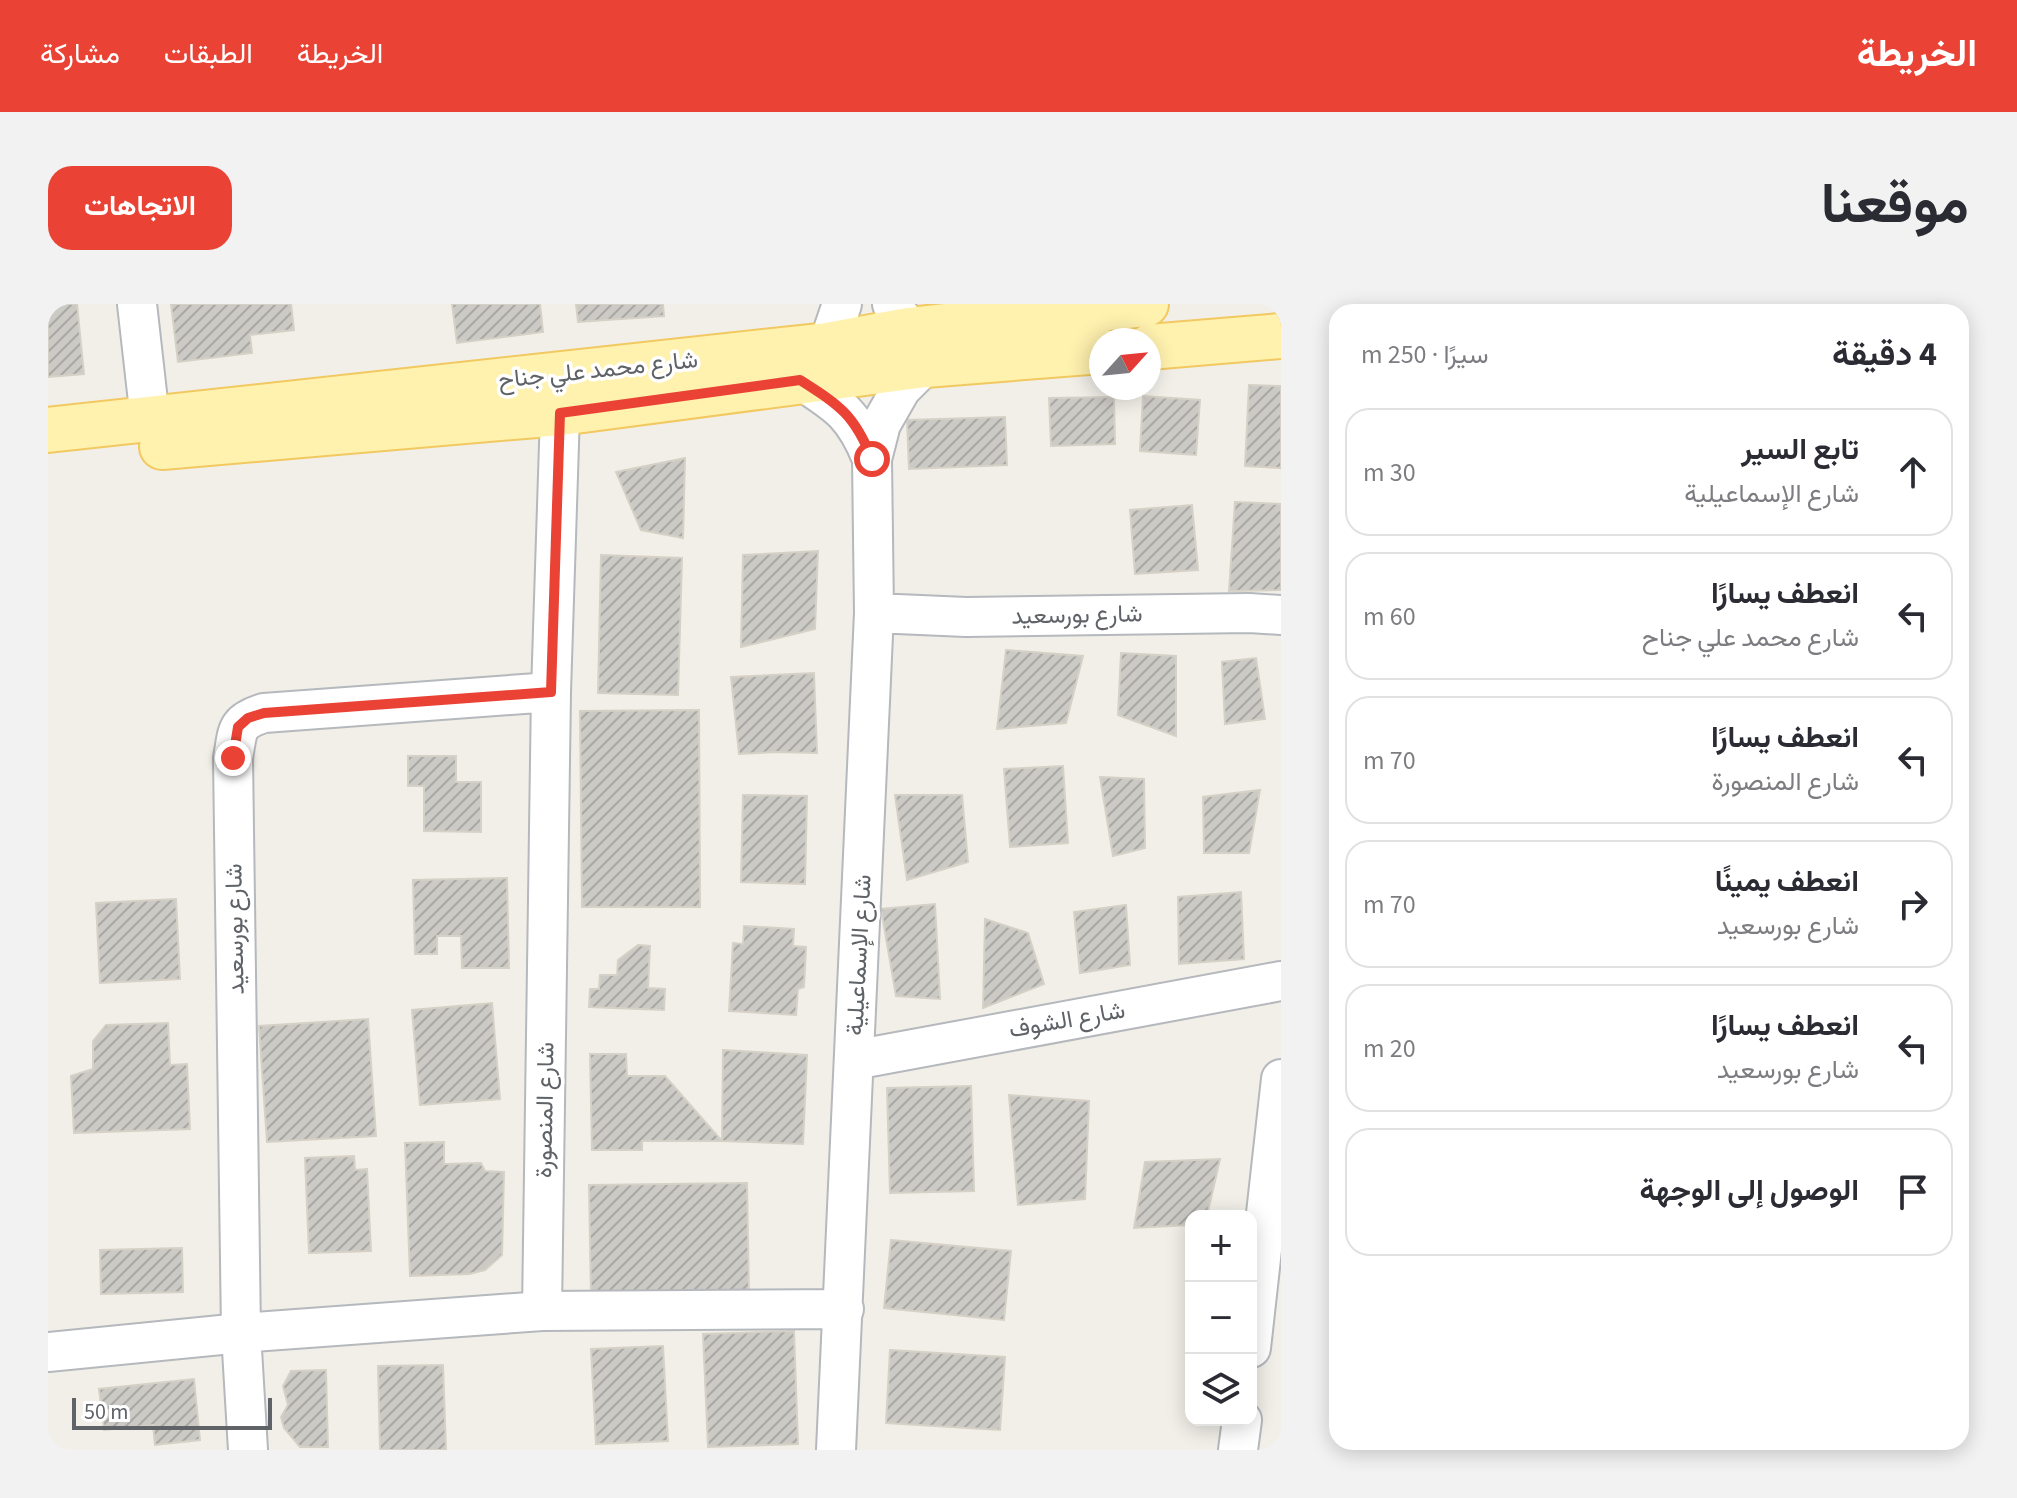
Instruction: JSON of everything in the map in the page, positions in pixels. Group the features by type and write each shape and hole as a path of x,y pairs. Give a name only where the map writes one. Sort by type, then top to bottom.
{"main road":[{"name":"شارع محمد علي جناح","path":"48,430 828,345 1146,304"},
{"name":"شارع محمد علي جناح","path":"48,457 560,413 800,380 909,333 1089,350"},
{"path":"1161,346 1281,336"}],"street":[{"path":"137,304 150,419"},
{"path":"828,345 842,304"},
{"name":"شارع الإسماعيلية","path":"836,1450 874,613 872,459 881,424 901,389 909,333"},
{"name":"شارع الإسماعيلية","path":"800,380 844,409 861,432 872,459"},
{"name":"شارع المنصورة","path":"542,1311 551,692 560,413"},
{"name":"شارع بورسعيد","path":"874,613 966,617 1281,615"},
{"name":"شارع بورسعيد","path":"248,1450 241,1333 233,758 238,727 248,718 264,713 551,692"},
{"name":"شارع الشوف","path":"854,1060 1281,981"},
{"path":"1257,1314 1275,1211 1281,1079"},
{"path":"48,1352 241,1333 542,1311 844,1309"},
{"path":"1238,1450 1241,1426"}],"building":[{"path":"48,304 77,304 84,374 48,377"},
{"path":"171,304 291,304 294,330 250,335 252,353 178,362"},
{"path":"452,304 540,304 543,332 457,343"},
{"path":"576,304 663,304 664,316 578,322"},
{"path":"1249,385 1281,386 1281,468 1245,466"},
{"path":"1161,397 1200,400 1196,455 1140,451 1143,400 1161,400"},
{"path":"1049,398 1114,400 1115,444 1051,446"},
{"path":"1005,417 1007,465 909,469 907,420"},
{"path":"685,458 683,538 641,530 616,472"},
{"path":"1235,502 1281,504 1281,590 1229,591"},
{"path":"1192,505 1198,570 1135,574 1130,510"},
{"path":"818,551 815,629 741,647 743,555"},
{"path":"601,555 682,558 678,695 598,693"},
{"path":"1006,650 1083,656 1066,723 997,729"},
{"path":"1121,653 1176,656 1176,736 1118,715"},
{"path":"1256,658 1265,719 1225,724 1222,662"},
{"path":"814,673 817,753 739,754 731,677"},
{"path":"699,710 700,907 582,907 580,711"},
{"path":"408,756 456,756 456,782 481,782 481,832 424,831 424,786 408,786"},
{"path":"1063,766 1068,843 1010,847 1004,769"},
{"path":"1100,777 1144,779 1145,848 1113,856"},
{"path":"1260,790 1249,853 1204,853 1203,797"},
{"path":"743,795 807,796 805,884 741,882"},
{"path":"895,795 962,795 968,862 907,880"},
{"path":"507,878 509,968 462,968 461,936 437,936 437,954 415,954 413,880"},
{"path":"1241,892 1244,959 1179,964 1178,897"},
{"path":"176,899 180,979 100,983 96,903"},
{"path":"935,904 940,999 896,996 881,909"},
{"path":"1126,905 1130,965 1080,973 1074,912"},
{"path":"985,919 1028,933 1044,984 983,1008"},
{"path":"744,926 794,929 793,946 806,947 804,987 798,989 796,1015 729,1011 733,943 743,944"},
{"path":"638,945 650,946 648,988 665,989 664,1010 589,1007 590,989 599,989 600,975 617,975 618,960"},
{"path":"492,1003 500,1099 420,1105 412,1010"},
{"path":"368,1019 376,1136 267,1142 259,1026"},
{"path":"168,1023 170,1065 187,1064 190,1129 74,1133 71,1076 93,1069 93,1041 106,1025"},
{"path":"723,1050 807,1055 803,1144 722,1141"},
{"path":"590,1054 626,1054 627,1076 665,1076 722,1141 642,1141 642,1150 592,1150"},
{"path":"971,1086 974,1191 890,1193 887,1088"},
{"path":"1009,1095 1089,1101 1085,1199 1018,1205"},
{"path":"444,1142 444,1164 481,1163 485,1171 504,1172 502,1255 485,1270 469,1274 410,1276 405,1143"},
{"path":"354,1156 355,1170 367,1169 371,1251 309,1253 305,1158"},
{"path":"1220,1159 1208,1210 1185,1210 1185,1225 1134,1228 1145,1162"},
{"path":"747,1183 749,1296 591,1297 589,1185"},
{"path":"891,1240 1011,1251 1004,1320 884,1308"},
{"path":"182,1248 183,1292 101,1294 100,1250"},
{"path":"794,1331 798,1444 708,1447 703,1334"},
{"path":"663,1346 668,1441 596,1444 591,1349"},
{"path":"890,1350 1005,1357 1000,1430 886,1423"},
{"path":"443,1365 446,1450 380,1450 378,1366"},
{"path":"326,1370 328,1447 300,1447 284,1428 281,1417 288,1405 283,1386 291,1371"},
{"path":"194,1379 200,1440 155,1445 153,1425 104,1430 99,1389"}],"route":[{"path":"233,758 238,727 248,718 264,713 551,692 560,413 800,380 844,409 861,432 872,459"}]}
